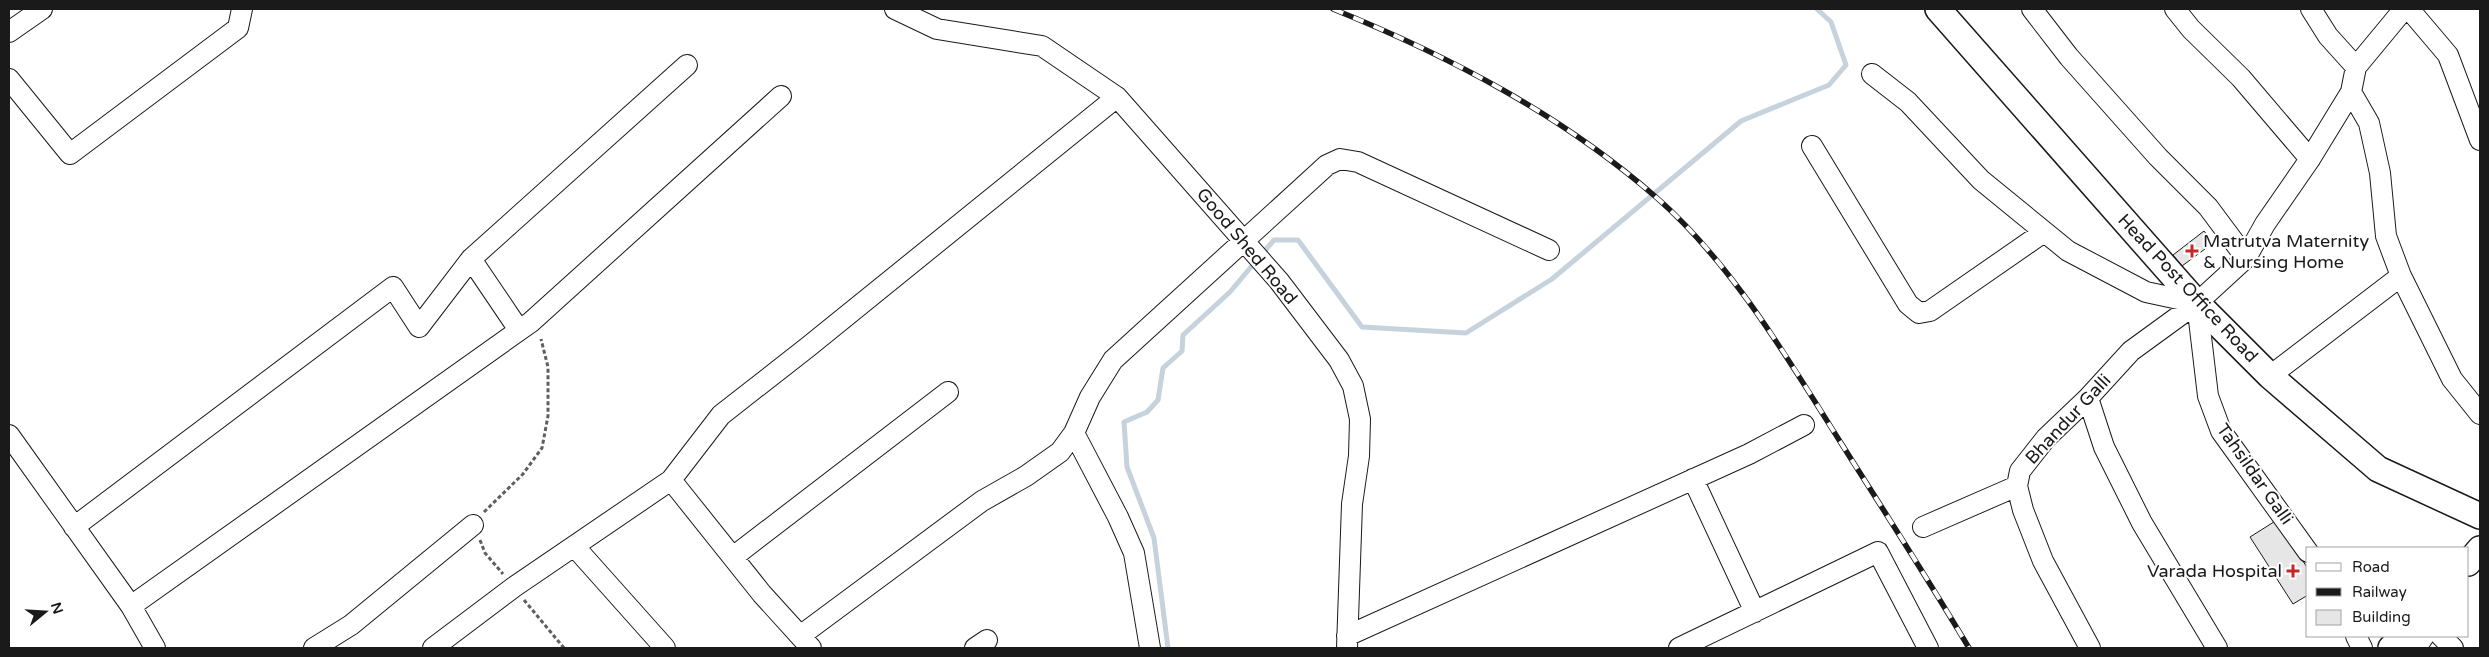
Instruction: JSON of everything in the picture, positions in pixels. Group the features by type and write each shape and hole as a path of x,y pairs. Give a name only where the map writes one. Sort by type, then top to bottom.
{"main road":[{"name":"Head Post Office Road","path":"1938,9 2197,303 2270,376 2378,469 2480,516"},
{"path":"2469,562 2480,549"},
{"path":"2392,648 2401,637"}],"street":[{"path":"9,32 42,9"},
{"path":"9,79 70,154 238,28 242,9"},
{"name":"Good Shed Road","path":"896,9 937,29 1042,46 1117,97 1255,252 1339,360 1353,386 1360,420 1359,456 1352,504 1347,642"},
{"path":"2032,9 2069,57 2158,158 2208,208 2246,258"},
{"path":"2175,9 2191,29 2240,78 2310,159"},
{"path":"2310,9 2328,36 2356,67"},
{"path":"2404,9 2356,67 2351,92 2370,123 2380,173 2386,236 2401,276 2452,379 2480,414"},
{"path":"2409,9 2448,54 2480,140"},
{"path":"74,526 393,287 418,327 471,259 687,65"},
{"path":"1872,74 1908,102 1981,180 2068,251 2146,292 2197,303"},
{"name":"Bhandur Galli","path":"2017,486 2020,471 2046,438 2088,398 2131,351 2197,303 2246,258 2265,224 2310,159 2351,92"},
{"path":"131,606 519,330 781,96"},
{"path":"433,648 514,587 671,480 721,415 1117,97"},
{"path":"1812,146 1908,304 1919,313 1930,311 2044,232"},
{"path":"671,480 733,557 806,642 982,501 1026,476 1060,452 1074,434 1090,397 1113,360 1255,252 1321,170 1340,160 1358,162 1549,250"},
{"path":"471,259 519,330"},
{"path":"2270,376 2401,276"},
{"name":"Tahsildar Galli","path":"2197,303 2208,396 2221,432 2306,549"},
{"path":"733,557 948,392"},
{"path":"2088,398 2104,447 2142,523 2218,648"},
{"path":"1347,642 1749,454 1804,425"},
{"path":"1074,434 1118,517 1134,553 1150,648"},
{"path":"9,435 131,606 155,648"},
{"path":"1693,479 1755,612"},
{"path":"1923,526 2017,486 2023,510 2043,561 2090,648"},
{"path":"314,648 351,625 473,525"},
{"path":"574,546 665,648"},
{"path":"1679,648 1878,552 1928,648"},
{"path":"2377,648 2387,637"},
{"path":"2416,648 2423,637"},
{"path":"2442,637 2454,648"}],"path":[{"path":"541,339 548,367 548,416 542,448 523,474 489,505 473,525 486,553 564,648"}],"building":[{"path":"2204,231 2213,243 2182,266 2173,255"},
{"path":"2277,520 2306,566 2306,596 2293,604 2250,537"}],"waterway":[{"path":"1262,254 1274,240 1298,240 1362,327 1466,333 1552,279 1741,121 1829,85 1846,65 1831,22 1817,9"},
{"path":"1168,648 1154,538 1127,467 1124,422 1147,412 1158,400 1163,368 1182,351 1183,335 1230,292 1256,261"}],"railway":[{"path":"1333,9 1419,47 1503,90 1543,114 1621,168 1684,224 1734,282 1779,346 1906,545 1969,648"}],"place":[{"name":"Matrutva Maternity & Nursing Home","path":"2192,251"},
{"name":"Varada Hospital","path":"2293,571"}]}
